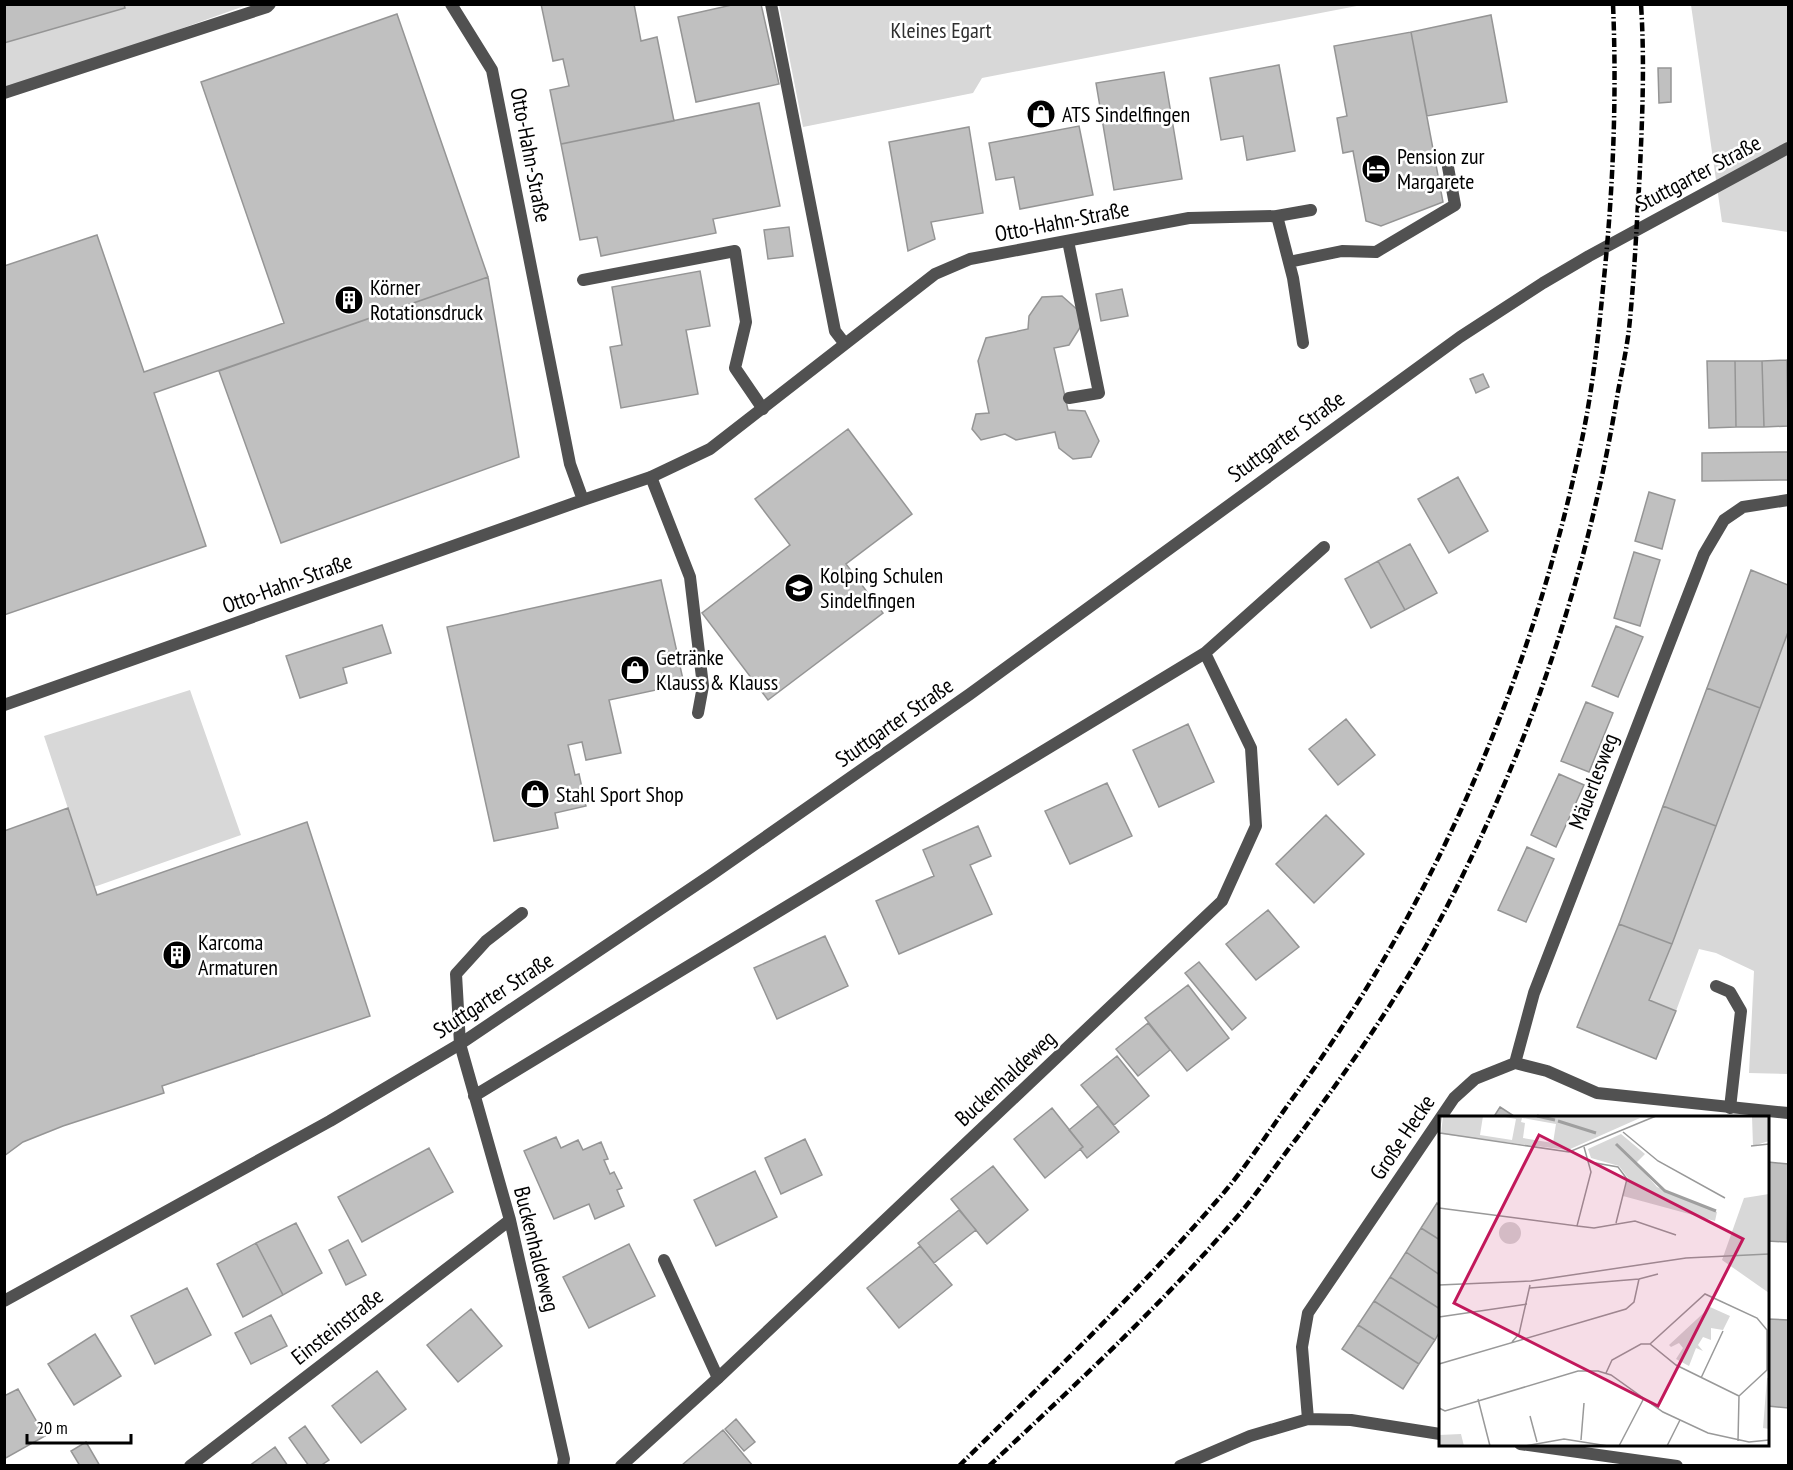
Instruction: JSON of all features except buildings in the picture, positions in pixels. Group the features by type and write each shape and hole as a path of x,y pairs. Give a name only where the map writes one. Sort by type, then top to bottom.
{"street":[{"path":"4,93 267,7 270,4"},
{"name":"Otto-Hahn-Straße","path":"451,4 492,70 570,464 583,500"},
{"path":"771,4 835,331 845,344"},
{"name":"Stuttgarter Straße","path":"4,1301 330,1121 460,1044 711,875 970,694 1460,337 1543,283 1788,148"},
{"path":"1288,262 1342,251 1376,252 1455,205 1448,167"},
{"name":"Otto-Hahn-Straße","path":"4,705 651,477 710,449 934,274 970,259 1190,218 1277,216 1311,210"},
{"path":"1277,216 1303,343"},
{"path":"1068,241 1099,393 1069,398"},
{"path":"583,280 735,251 746,322 735,368 763,409"},
{"path":"651,477 690,577 703,686 698,713"},
{"name":"Mäuerlesweg","path":"1515,1063 1534,993 1704,554 1724,520 1743,507 1788,500"},
{"path":"474,1096 1205,653 1324,547"},
{"name":"Buckenhaldeweg","path":"621,1466 718,1378 1222,901 1256,826 1255,803 1251,748 1205,653"},
{"name":"Buckenhaldeweg","path":"522,913 486,941 456,974 460,1044 510,1220 564,1459 562,1466"},
{"path":"1716,986 1730,992 1741,1011 1730,1108"},
{"path":"1515,1063 1547,1071 1597,1093 1788,1113"},
{"name":"Große Hecke","path":"1442,1116 1454,1098 1475,1079 1515,1063"},
{"name":"Große Hecke","path":"1308,1419 1302,1347 1308,1313 1439,1120"},
{"name":"Einsteinstraße","path":"190,1466 510,1220"},
{"path":"664,1260 718,1378"},
{"path":"1180,1466 1250,1436 1308,1419 1351,1420 1439,1434"},
{"path":"1534,1446 1677,1466"}],"green space":[{"name":"Kleines Egart","path":"779,4 1362,5 982,78 973,93 803,127"},
{"path":"124,5 247,5 5,92 5,43"},
{"path":"1691,5 1788,5 1788,232 1722,222"},
{"path":"1788,631 1788,1074 1749,1073 1754,971 1716,953 1699,949 1676,1011 1649,1000"},
{"path":"190,690 241,835 94,887 44,736"}],"railway":[{"path":"959,1466 1126,1300 1239,1174 1342,1028 1389,951 1432,871 1470,789 1505,705 1535,620 1560,532 1585,425 1597,347 1609,217 1614,111 1613,4"},
{"path":"989,1466 1151,1310 1213,1245 1249,1202 1331,1091 1397,994 1427,944 1491,815 1519,749 1566,613 1586,544 1625,357 1632,294 1640,165 1643,73 1641,4"}],"place":[{"name":"ATS Sindelfingen","path":"1041,114"},
{"name":"Pension zur Margarete","path":"1376,169"},
{"name":"Körner Rotationsdruck","path":"349,300"},
{"name":"Kolping Schulen Sindelfingen","path":"799,588"},
{"name":"Getränke Klauss & Klauss","path":"635,670"},
{"name":"Stahl Sport Shop","path":"535,794"},
{"name":"Karcoma Armaturen","path":"177,955"}]}
